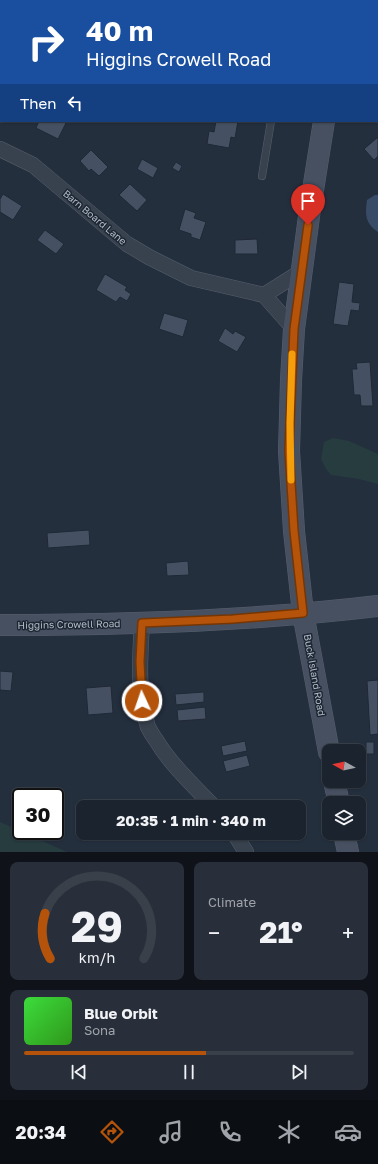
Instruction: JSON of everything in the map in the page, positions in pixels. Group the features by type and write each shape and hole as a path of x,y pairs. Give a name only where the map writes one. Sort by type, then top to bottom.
{"main road":[{"name":"Buck Island Road","path":"324,122 310,209 294,329 289,451 294,531 303,613 328,744"},
{"name":"Higgins Crowell Road","path":"0,625 59,626 233,619 378,606"},
{"path":"345,840 348,852"}],"street":[{"name":"Barn Board Lane","path":"0,149 33,165 127,244 144,254 191,278 264,295"},
{"path":"294,329 264,295 302,271"},
{"path":"142,623 140,662 142,701 149,728 161,749 207,800"},
{"path":"238,840 246,852"}],"lane":[{"path":"262,176 271,122"}],"green space":[{"path":"333,438 349,441 378,454 378,484 359,479 331,475 321,459 324,442"},
{"path":"0,822 12,827 12,840 40,840 67,852 0,852"}],"water":[{"path":"375,195 378,195 378,232 368,222 366,214 367,200"}],"building":[{"path":"39,122 66,123 58,139 36,128"},
{"path":"216,122 238,122 235,138 231,137 229,148 207,144 209,131 214,132"},
{"path":"378,137 378,156 374,160 364,149"},
{"path":"91,150 108,167 99,176 91,169 89,171 80,161"},
{"path":"142,159 158,168 153,178 137,169"},
{"path":"176,162 182,166 179,172 172,168"},
{"path":"130,184 147,200 137,211 119,195"},
{"path":"3,194 22,206 13,220 0,212 0,199"},
{"path":"185,209 196,213 194,218 206,222 200,240 191,237 191,234 179,230"},
{"path":"45,230 64,244 56,254 37,240"},
{"path":"257,239 258,254 235,254 235,240"},
{"path":"105,274 127,287 125,290 131,294 127,301 120,297 116,302 96,290"},
{"path":"339,282 354,284 352,302 360,303 359,311 351,310 348,326 333,324"},
{"path":"164,313 188,320 183,337 159,329"},
{"path":"225,328 233,334 235,331 246,337 237,352 218,341"},
{"path":"370,362 373,406 361,406 360,395 354,395 352,369 357,369 356,363"},
{"path":"89,530 90,545 48,548 47,533"},
{"path":"188,561 189,575 167,576 166,563"},
{"path":"0,671 13,672 11,691 0,690"},
{"path":"378,680 378,734 370,735 367,681"},
{"path":"111,686 113,713 88,715 86,688"},
{"path":"204,692 204,702 176,705 175,694"},
{"path":"205,707 206,719 178,721 177,710"},
{"path":"245,741 247,751 223,756 221,746"},
{"path":"366,742 374,742 374,754 366,754"},
{"path":"247,755 250,766 226,772 223,761"}],"slow traffic":[{"path":"291,480 289,451 292,354"}],"route":[{"path":"142,701 140,662 142,623 233,619 303,613 294,531 289,451 294,329 308,225"}]}
